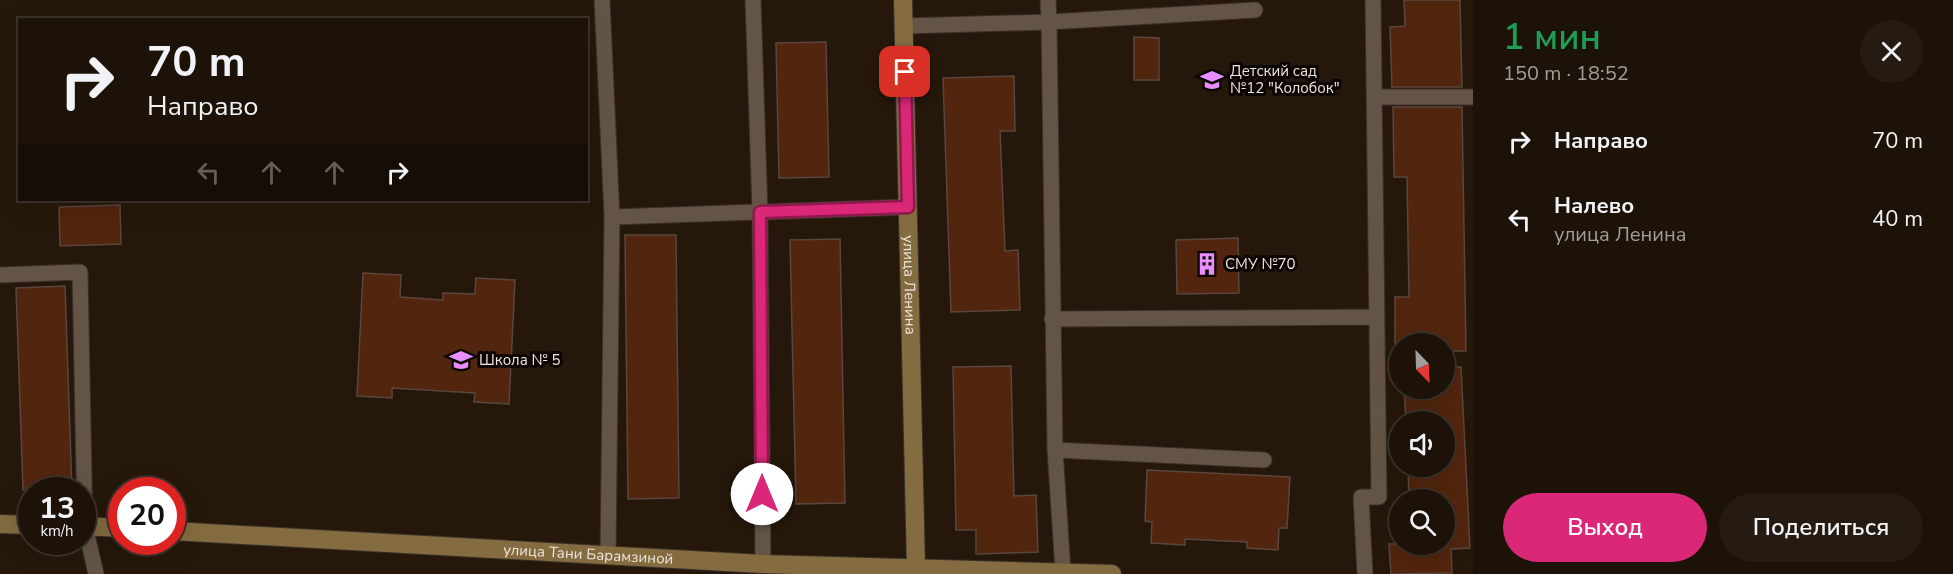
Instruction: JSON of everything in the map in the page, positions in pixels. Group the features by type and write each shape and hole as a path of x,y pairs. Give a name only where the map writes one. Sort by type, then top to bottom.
{"street":[{"name":"улица Ленина","path":"903,0 916,569"},
{"path":"0,524 18,525"},
{"name":"улица Тани Барамзиной","path":"186,532 763,564 800,570 916,569 1112,574"}],"lane":[{"path":"603,0 612,217 608,556"},
{"path":"753,0 760,212 763,564"},
{"path":"1048,0 1055,450 1063,571"},
{"path":"1365,574 1361,496 1379,496 1372,0"},
{"path":"904,26 1049,22 1255,10"},
{"path":"1374,97 1473,97"},
{"path":"612,217 908,207"},
{"path":"0,275 80,272 83,477"},
{"path":"1052,319 1377,316"},
{"path":"1055,450 1264,460"},
{"path":"91,555 96,574"}],"building":[{"path":"1404,0 1460,0 1462,87 1392,87 1390,27 1405,26"},
{"path":"1134,37 1159,38 1159,80 1134,80"},
{"path":"826,42 829,177 779,178 776,43"},
{"path":"1014,76 1015,131 1000,131 1005,251 1018,250 1020,310 951,312 943,78"},
{"path":"1393,107 1462,107 1466,351 1455,351 1455,333 1395,333 1395,297 1409,297 1407,177 1394,177"},
{"path":"120,205 121,244 60,246 59,207"},
{"path":"625,235 676,235 679,498 628,499"},
{"name":"СМУ №70","path":"1238,238 1239,293 1177,294 1176,240"},
{"path":"840,239 845,503 796,504 790,240"},
{"path":"363,273 401,275 400,297 443,300 443,293 475,294 476,278 515,280 509,404 474,402 475,393 392,388 392,398 357,396"},
{"path":"65,286 72,477 23,477 16,288"},
{"path":"1011,366 1014,496 1036,495 1038,552 976,554 976,530 956,530 953,367"},
{"path":"1455,367 1461,367 1470,548 1455,549 1455,489 1409,489 1408,477 1455,477 1455,411 1405,411 1405,399 1455,399"},
{"path":"1147,470 1290,477 1287,528 1279,528 1278,550 1247,548 1247,542 1185,539 1185,545 1151,543 1152,522 1145,521"},
{"path":"1390,555 1451,555 1452,573 1391,574"}],"place":[{"name":"Детский сад №12 \"Колобок\"","path":"1212,80"},
{"name":"СМУ №70","path":"1207,264"},
{"name":"Школа № 5","path":"461,360"}],"route":[{"path":"762,494 760,212 908,207 905,72"}]}
